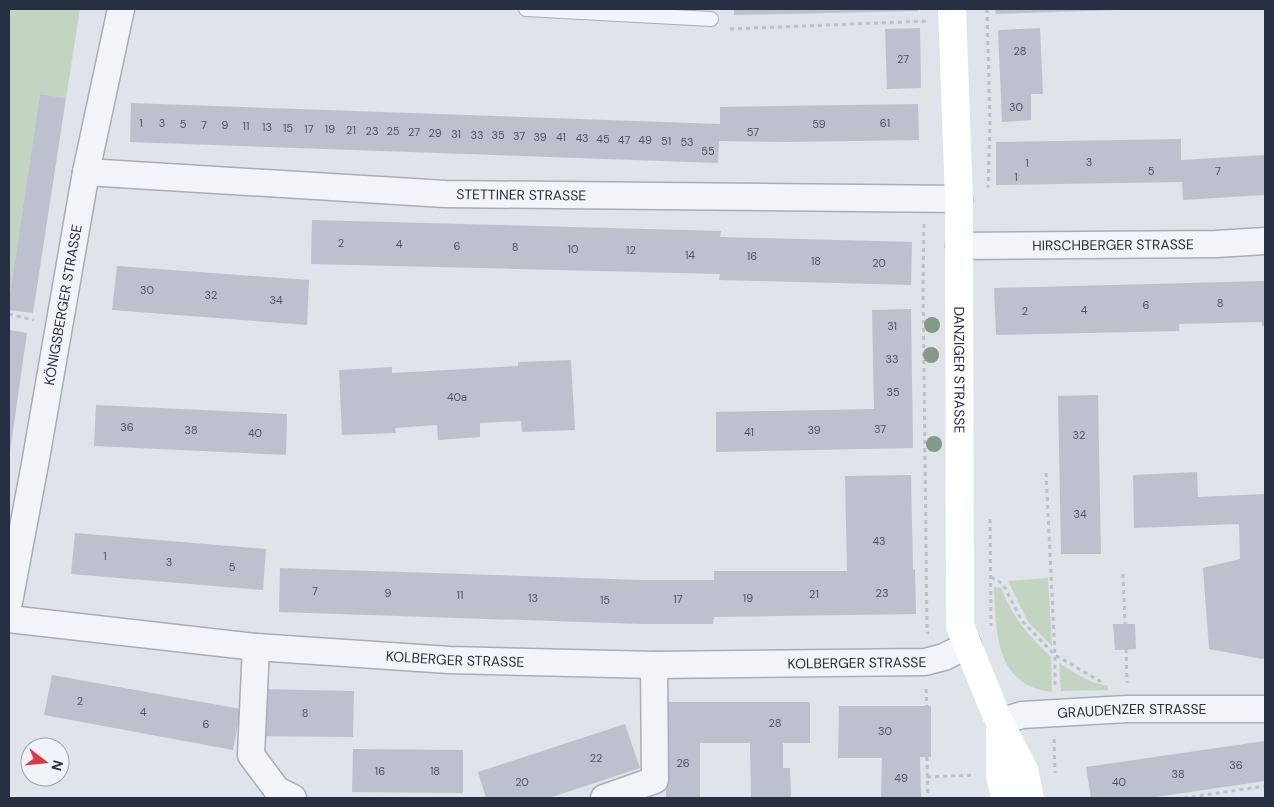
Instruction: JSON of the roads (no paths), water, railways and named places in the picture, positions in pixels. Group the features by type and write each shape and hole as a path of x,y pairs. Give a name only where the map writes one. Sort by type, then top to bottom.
{"street":[{"name":"KÖNIGSBERGER STRASSE","path":"9,602 86,172 120,9"},
{"name":"DANZIGER STRASSE","path":"952,15 959,199 960,626 956,651 1000,722 1024,770 1030,798"},
{"name":"STETTINER STRASSE","path":"86,172 445,194 959,199"},
{"name":"HIRSCHBERGER STRASSE","path":"959,246 1216,244 1265,241"},
{"name":"KOLBERGER STRASSE","path":"9,619 256,647 449,660 654,665 925,662 956,651"},
{"path":"256,647 251,755 277,790 293,798"},
{"path":"604,798 655,780 654,665"},
{"name":"GRAUDENZER STRASSE","path":"1000,722 1022,715 1054,713 1127,698 1265,709"},
{"name":"DANZIGER STRASSE","path":"1000,722 1000,775 1006,798"}],"lane":[{"path":"526,9 711,19"}]}
